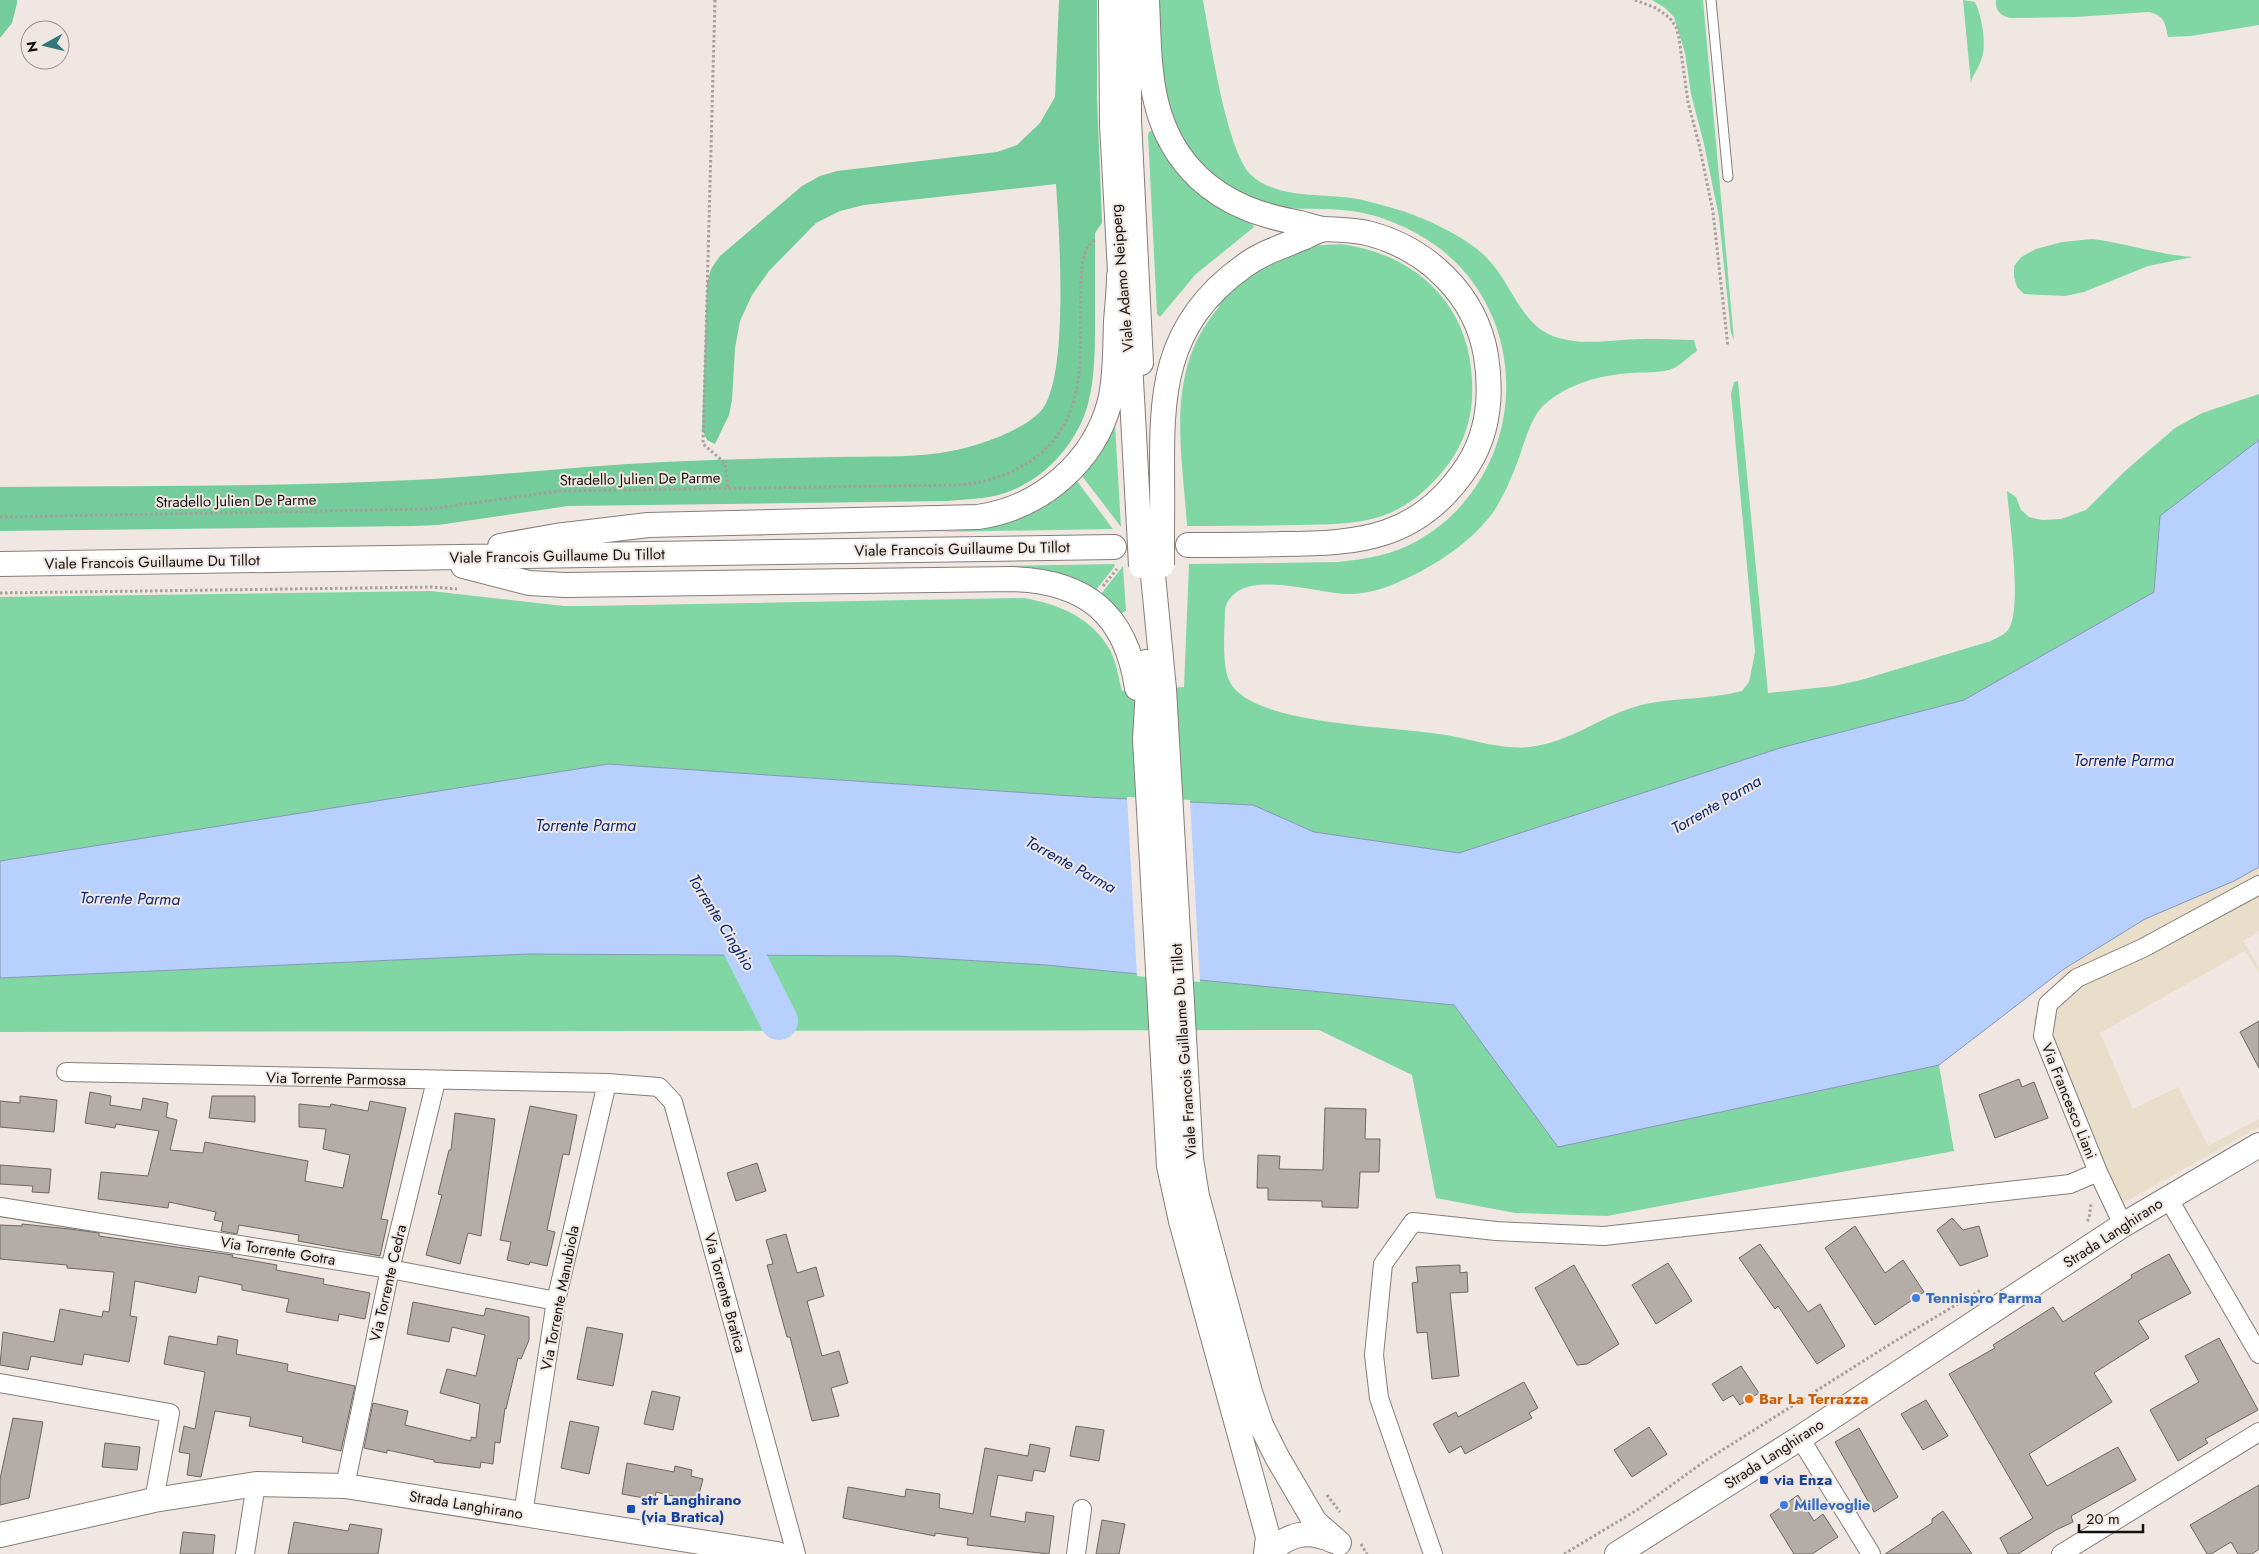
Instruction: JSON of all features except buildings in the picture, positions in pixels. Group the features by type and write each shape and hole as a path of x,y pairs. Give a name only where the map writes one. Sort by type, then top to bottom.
{"main road":[{"name":"Viale Adamo Neipperg","path":"1111,0 1112,124 1119,276 1128,334 1150,526"},
{"name":"Viale Adamo Neipperg","path":"1129,0 1131,168 1150,526"},
{"path":"1147,0 1154,96 1168,136 1186,164 1212,188 1241,207 1275,219 1326,229 1368,233 1398,244 1427,261 1454,286 1475,317 1485,348 1489,385 1482,438 1465,469 1447,493 1414,519 1380,535 1333,543 1188,545"},
{"path":"1152,565 1150,526 1163,437 1166,384 1174,352 1184,329 1208,296 1233,274 1276,247 1326,229"},
{"path":"430,558 556,536 640,526 732,522 978,517 998,513 1024,504 1047,490 1072,469 1088,448 1105,417 1115,368 1119,276"},
{"name":"Viale Francois Guillaume Du Tillot","path":"0,564 1114,547"},
{"path":"430,558 529,583 565,585 1012,578 1053,582 1086,597 1097,605 1112,622 1149,689"},
{"name":"Viale Francois Guillaume Du Tillot","path":"1152,565 1154,591 1145,739 1174,1077 1197,1196 1255,1408 1277,1457 1315,1522 1343,1548"},
{"name":"Viale Francois Guillaume Du Tillot","path":"1152,565 1149,689 1174,1077 1167,1148 1172,1184 1268,1537 1267,1554"},
{"name":"Strada Langhirano","path":"1617,1554 1800,1438 2123,1225 2259,1145"},
{"name":"Strada Langhirano","path":"0,1535 154,1500 256,1484 345,1486 769,1553"},
{"path":"1267,1554 1280,1542 1299,1534 1320,1534 1343,1548"}],"street":[{"name":"Via Francesco Liani","path":"2123,1225 2098,1172 2044,1036 2048,1004 2078,978 2143,948 2259,885"},
{"name":"Via Torrente Parmossa","path":"66,1072 607,1083"},
{"name":"Via Torrente Cedra","path":"345,1486 390,1269 436,1081"},
{"name":"Via Torrente Manubiola","path":"523,1514 556,1301 607,1083"},
{"name":"Via Torrente Bratica","path":"607,1083 659,1088 673,1102 796,1554"},
{"path":"1433,1554 1379,1398 1374,1355 1383,1264 1413,1222 1496,1231 1604,1236 2070,1184 2098,1172"},
{"path":"2168,1198 2259,1354"},
{"name":"Via Torrente Gotra","path":"0,1207 390,1269 556,1301"},
{"path":"0,1383 170,1413 154,1500"},
{"path":"2061,1554 2259,1432"},
{"path":"1800,1438 1871,1554"},
{"path":"245,1554 256,1484"},
{"path":"1076,1554 1082,1509"}],"lane":[{"path":"1711,0 1728,176"}],"path":[{"path":"715,0 703,444 725,463 728,489"},
{"path":"1635,0 1656,8 1670,18 1676,27 1679,38 1688,102 1713,212 1728,347"},
{"name":"Stradello Julien De Parme","path":"0,517 429,509 560,491 968,484 999,478 1023,466 1053,440 1065,423 1073,404 1080,367 1083,259 1088,246 1099,238"},
{"path":"2081,1225 2089,1219 2090,1204 2109,1195"},
{"path":"1564,1554 1636,1510 1704,1462 1983,1288"}],"shaded area":[{"path":"2259,867 2259,931 2243,941 2259,968 2259,973 2245,951 2100,1033 2133,1109 2178,1087 2208,1146 2259,1119 2259,1127 2116,1207 2109,1195 2033,1020 2064,970 2145,919 2234,881"}],"green space":[{"path":"0,0 17,0 17,3 12,23 0,38"},
{"path":"1059,0 1097,0 1097,97 1102,223 1095,233 1095,342 1093,373 1088,404 1076,433 1057,459 1046,470 1019,487 991,496 948,501 568,506 438,525 0,531 0,487 309,484 443,478 663,462 914,456 965,448 1006,434 1031,420 1040,412 1049,395 1056,370 1059,339 1060,268 1056,184 864,205 840,211 816,223 769,271 752,295 740,321 735,348 732,400 729,415 715,444 707,440 702,429 707,283 711,269 720,256 802,186 820,176 837,171 997,152 1017,145 1040,123 1055,97"},
{"path":"1155,0 1203,0 1226,118 1241,161 1250,174 1261,182 1287,192 1358,199 1434,223 1469,243 1487,258 1496,268 1526,315 1546,333 1579,342 1648,339 1694,340 1697,351 1672,369 1596,378 1563,391 1544,405 1535,417 1509,482 1494,511 1464,543 1414,575 1384,588 1353,594 1302,587 1262,585 1246,588 1233,595 1225,609 1224,650 1226,671 1233,687 1248,700 1271,709 1329,722 1418,731 1506,747 1529,747 1559,740 1641,705 1653,702 1717,696 1742,691 1749,682 1755,652 1731,394 1734,382 1738,381 1768,693 1834,686 1861,680 1991,641 2006,632 2012,619 2015,584 2007,491 2016,497 2021,510 2029,517 2042,520 2061,519 2086,510 2125,471 2175,428 2202,413 2259,394 2259,440 2160,516 2154,592 1964,700 1780,748 1459,853 1314,832 1252,805 1087,797 608,764 0,861 0,597 431,591 564,606 1024,598 1062,609 1073,614 1094,629 1110,650 1116,665 1122,691 1184,687 1189,564 1338,562 1369,558 1408,546 1454,514 1481,479 1498,440 1506,398 1504,355 1491,314 1468,276 1435,245 1406,228 1385,219 1352,211 1297,209 1265,204 1216,180 1188,148 1177,129 1169,109 1160,68"},
{"path":"1652,0 1703,0 1734,340 1731,333 1719,217 1704,144 1691,94 1685,53 1674,17 1665,8"},
{"path":"1963,0 1975,2 1980,16 1984,41 1984,49 1979,66 1972,78 1971,84"},
{"path":"1996,0 2259,0 2259,25 2191,36 2168,37 2163,20 2158,15 2149,12 2076,17 2010,18 1999,12 1996,7"},
{"path":"1153,130 1223,210 1254,227 1195,275 1160,317 1157,314 1148,135"},
{"path":"2092,239 2193,257 2148,266 2084,292 2065,296 2024,294 2017,287 2014,277 2014,266 2021,257 2036,249 2062,242"},
{"path":"1341,244 1368,250 1392,259 1414,271 1433,287 1449,306 1461,328 1469,352 1472,380 1470,417 1457,451 1443,471 1419,495 1398,509 1379,517 1357,522 1334,524 1187,526 1180,439 1180,411 1183,384 1190,357 1202,332 1219,307 1215,303 1250,273 1306,246"},
{"path":"1115,424 1121,527 1082,476 1100,453"},
{"path":"1077,481 1113,529 934,532 992,526 1028,515 1062,495"},
{"path":"1114,564 1115,566 1096,590 1074,578 1051,571 1003,566"},
{"path":"1123,566 1126,611 1122,613 1101,594"},
{"path":"527,954 896,956 1046,965 1454,1005 1558,1147 1939,1065 1954,1151 1607,1216 1515,1213 1436,1198 1412,1075 1319,1030 0,1032 0,978"}],"water":[{"name":"Torrente Parma","path":"2259,440 2259,867 2234,881 2145,919 2064,969 1939,1065 1558,1147 1454,1005 1046,965 896,956 527,954 0,978 0,861 608,764 1087,797 1253,805 1314,832 1459,853 1780,748 1964,700 2154,592 2160,516"}],"pier":[{"path":"1127,797 1190,800 1200,982 1137,976"}],"waterway":[{"name":"Torrente Cinghio","path":"717,912 739,942 779,1021"}],"place":[{"name":"Tennispro Parma","path":"1916,1298"},
{"name":"Bar La Terrazza","path":"1749,1399"},
{"name":"via Enza","path":"1764,1480"},
{"name":"Millevoglie","path":"1784,1505"},
{"name":"str Langhirano (via Bratica)","path":"631,1509"}]}
